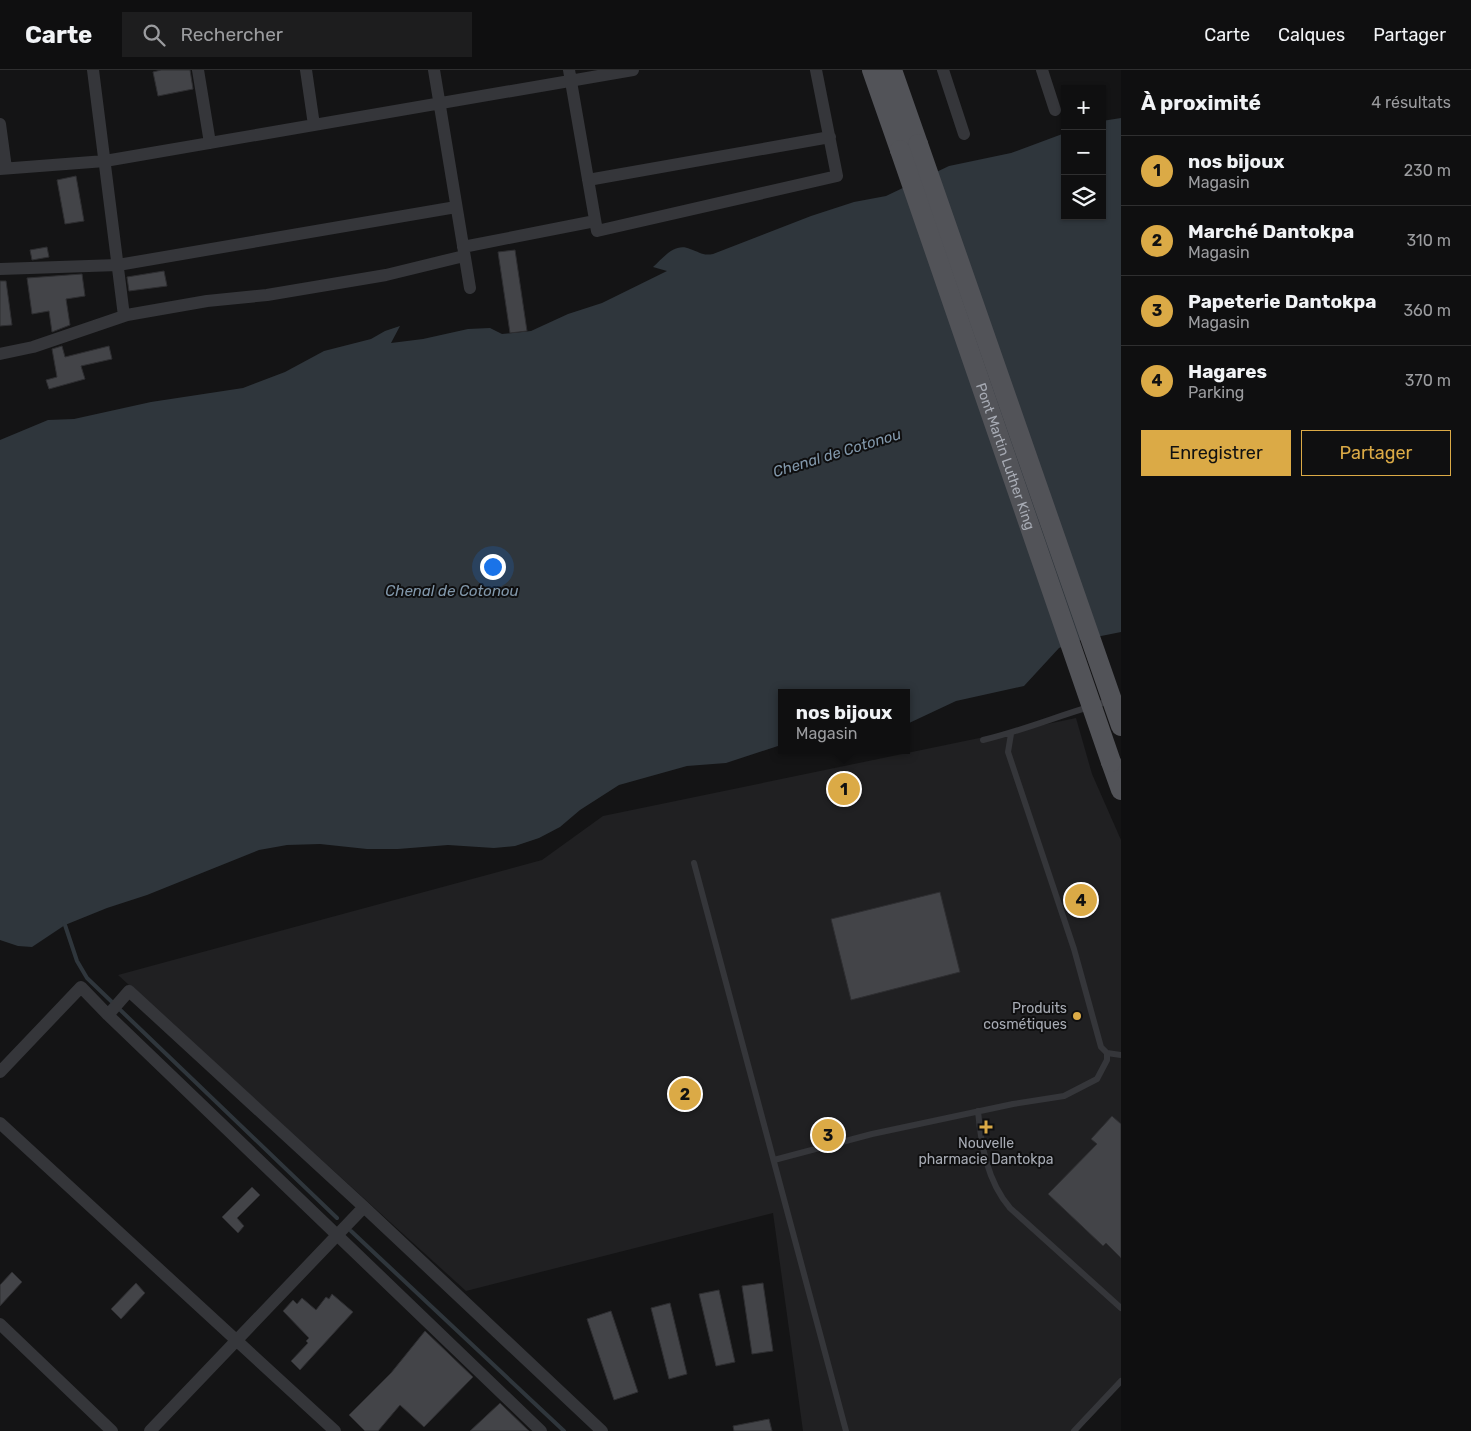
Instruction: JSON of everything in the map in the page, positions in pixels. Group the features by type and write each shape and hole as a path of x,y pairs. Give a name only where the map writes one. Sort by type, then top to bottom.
{"main road":[{"path":"872,70 909,147"},
{"path":"892,70 909,147"},
{"name":"Pont Martin Luther King","path":"909,147 1121,726"},
{"name":"Pont Martin Luther King","path":"909,147 1121,790"}],"street":[{"path":"93,70 124,316"},
{"path":"198,70 210,143"},
{"path":"306,70 314,125"},
{"path":"434,70 470,288"},
{"path":"0,124 3,168 105,161 440,103 570,75 633,70"},
{"path":"570,75 597,231 837,176 816,70"},
{"path":"943,70 964,134"},
{"path":"1042,70 1054,110"},
{"path":"588,180 830,138"},
{"path":"0,269 118,265 456,207"},
{"path":"0,354 33,347 124,316 199,302 267,295 386,275 464,252 595,221"},
{"path":"0,1072 81,987 336,1236 541,1431"},
{"path":"108,1015 129,991 364,1207 602,1431"},
{"path":"0,1123 238,1339 335,1431"},
{"path":"150,1431 364,1207"},
{"path":"0,1324 112,1431"}],"lane":[{"path":"983,740 1011,734 1070,712 1121,699"},
{"path":"1011,734 1008,752 1074,949 1101,1047 1107,1053 1121,1055"},
{"path":"694,863 846,1431"},
{"path":"774,1160 872,1134 1026,1101 1064,1096 1097,1079 1107,1060 1107,1053"},
{"path":"978,1111 981,1142 987,1165 1001,1197 1010,1208 1121,1308"},
{"path":"1074,1431 1121,1381"}],"shaded area":[{"path":"1076,718 1092,774 1121,840 1121,1384 1078,1431 803,1431 773,1213 466,1291 118,975 542,860 603,816 902,754 910,754 910,752"}],"water":[{"name":"Chenal de Cotonou","path":"1121,118 1121,632 1081,640 1059,648 1024,686 956,701 910,723 910,689 778,689 778,746 726,763 687,766 619,785 580,810 560,827 539,838 515,846 494,848 448,845 398,849 367,849 320,844 287,845 259,850 147,895 107,908 65,925 32,947 18,946 0,940 0,440 48,420 74,419 151,402 243,388 285,372 324,351 371,339 385,331 400,326 391,343 423,339 468,329 490,328 502,334 531,331 568,314 602,303 667,271 653,267 674,249 685,247 704,254 713,254 811,216 854,202 886,196 949,166 1011,153 1061,134 1061,220 1106,220 1106,120"}],"building":[{"path":"161,70 190,70 193,89 158,96 153,72"},
{"path":"76,176 84,221 65,224 57,180"},
{"path":"47,247 49,257 32,260 30,250"},
{"path":"515,250 527,331 510,333 498,252"},
{"path":"164,271 167,286 129,291 127,277"},
{"path":"82,274 85,296 66,299 70,325 52,332 49,311 32,314 27,278"},
{"path":"0,281 6,281 12,325 0,326"},
{"path":"62,346 65,357 109,346 112,359 81,366 85,379 49,389 46,380 57,377 52,349"},
{"path":"940,892 960,972 851,1000 831,919"},
{"path":"1112,1116 1121,1124 1121,1258 1106,1243 1103,1246 1048,1194 1097,1144 1091,1139"},
{"path":"252,1187 260,1195 237,1218 244,1226 238,1233 222,1217"},
{"path":"12,1272 22,1282 0,1306 0,1285"},
{"path":"136,1283 145,1293 121,1319 111,1309"},
{"path":"763,1283 773,1351 752,1354 742,1286"},
{"path":"719,1290 735,1362 716,1366 699,1294"},
{"path":"332,1294 353,1312 300,1370 291,1361 308,1343 306,1341 309,1338 283,1311 293,1300 297,1304 302,1298 316,1310 326,1297 329,1299"},
{"path":"670,1303 687,1374 669,1379 651,1308"},
{"path":"611,1311 638,1392 614,1400 587,1319"},
{"path":"425,1331 473,1377 424,1427 400,1405 378,1431 365,1431 349,1415 391,1373"},
{"path":"500,1403 529,1431 470,1431"},
{"path":"769,1419 772,1431 734,1431 733,1426"}],"waterway":[{"path":"64,922 77,961 87,978 337,1218"},
{"path":"351,1231 564,1431"}],"place":[{"name":"nos bijoux","path":"844,789"},
{"name":"Hagares","path":"1081,900"},
{"name":"Produits cosmétiques","path":"1077,1016"},
{"name":"Marché Dantokpa","path":"685,1094"},
{"name":"Nouvelle pharmacie Dantokpa","path":"986,1127"},
{"name":"Papeterie Dantokpa","path":"828,1135"}]}
